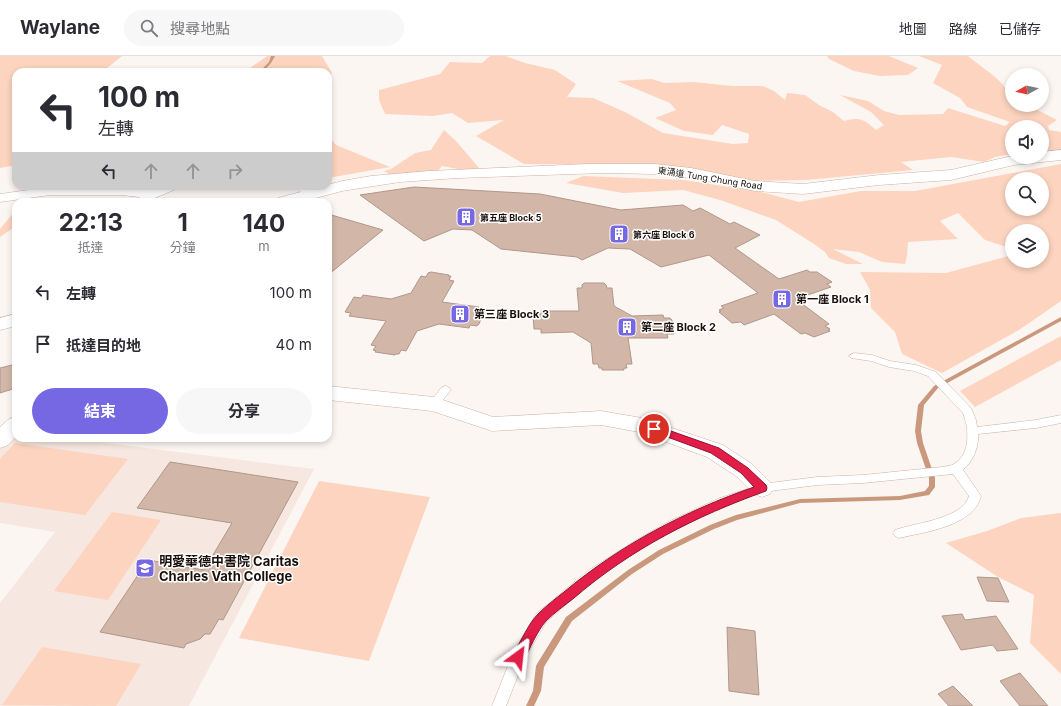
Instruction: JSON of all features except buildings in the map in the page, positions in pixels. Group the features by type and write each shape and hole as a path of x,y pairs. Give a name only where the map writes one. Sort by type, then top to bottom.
{"main road":[{"name":"東涌道 Tung Chung Road","path":"1049,156 1061,155"},
{"name":"東涌道 Tung Chung Road","path":"332,186 410,176 634,168 674,170 766,187 803,189 878,180 951,175 1005,162"},
{"name":"東涌道 Tung Chung Road","path":"292,198 307,190"},
{"path":"0,324 12,321"}],"street":[{"path":"151,198 164,190"},
{"path":"0,198 50,191 122,191 143,192 148,198"},
{"path":"332,393 440,396 492,424 601,418 642,425 715,451 744,470 762,488"},
{"path":"0,440 12,428"}],"lane":[{"path":"500,706 518,657 541,618 593,574 642,542 674,524 724,502 762,488 817,481 863,479 942,471 956,469 966,461 971,452 973,442 971,420 967,411 932,374 916,368 889,364 872,358 854,356"},
{"path":"972,431 1036,424 1061,418"},
{"path":"899,533 930,527 963,514 972,506 975,496 968,483 956,469"}],"shaded area":[{"path":"0,56 122,56 107,68 12,68 12,166 0,168"},
{"path":"267,56 322,56 329,68 250,68"},
{"path":"490,56 506,56 525,63 555,70 576,84 567,97 593,98 625,112 663,133 733,144 748,143 749,134 722,125 713,135 684,131 655,118 676,110 670,103 617,81 652,79 664,83 693,82 733,86 763,86 774,91 785,100 787,93 805,95 819,105 833,112 844,121 854,119 862,120 876,130 884,125 871,112 840,95 868,101 884,111 899,115 943,114 948,108 1005,126 1005,155 995,157 984,162 951,157 901,162 913,170 806,180 754,181 646,165 524,164 476,136 504,120 468,123 452,113 433,116 385,114 379,100 379,90 440,74 450,62 482,63"},
{"path":"827,56 889,56 918,68 908,75 880,76 854,71 829,59"},
{"path":"919,56 968,56 989,72 1005,88 1005,112 1042,112 1057,120 1049,125 1049,120 1005,120 967,107 960,98 933,83 942,65"},
{"path":"444,130 456,141 479,168 469,171 442,166 437,172 389,174 384,171 391,169 415,153 431,150"},
{"path":"1049,130 1061,132 1061,150 1049,151"},
{"path":"332,140 336,145 390,167 332,177"},
{"path":"1061,164 1061,301 1019,330 942,373 902,354 895,332 871,308 870,290 860,272 946,273 1005,257 1005,268 1049,268 1049,224 1005,224 1005,246 985,240 958,213 940,221 958,239 908,242 905,264 882,262 859,252 833,249 863,264 846,264 829,258 825,252 814,244 776,220 720,200 683,190 623,193 566,183 583,176 684,180 761,192 799,202 861,191 915,191 1005,174 1005,216 1049,216 1049,172 1018,172"},
{"path":"12,214 12,229 0,237 0,229"},
{"path":"1061,336 1061,360 975,407 960,391"},
{"name":"明愛華德中書院 Caritas Charles Vath College","path":"12,436 12,442 99,442 314,469 189,706 0,706 0,603 55,532 0,523 0,448"},
{"path":"15,443 128,459 85,515 0,502 0,459"},
{"path":"319,481 430,497 369,661 239,638"},
{"path":"112,512 161,520 108,600 54,591"},
{"path":"1061,513 1061,674 1030,643 1034,595 998,577 946,543 987,531 1021,518"},
{"path":"42,647 141,664 116,706 2,705"}],"waterway":[{"path":"265,68 273,56"},
{"path":"530,706 537,691 540,666 569,619 630,572 661,552 712,527 736,518 800,501 900,498 927,493 932,487 932,478 920,443 918,431 921,405 936,387 1061,319"}],"place":[{"name":"第五座 Block 5","path":"466,217"},
{"name":"第六座 Block 6","path":"619,234"},
{"name":"第一座 Block 1","path":"782,299"},
{"name":"第三座 Block 3","path":"460,314"},
{"name":"第二座 Block 2","path":"627,327"},
{"name":"明愛華德中書院 Caritas Charles Vath College","path":"145,568"}],"route":[{"path":"518,657 541,618 593,574 642,542 674,524 724,502 762,488 744,470 715,451 678,436 654,429"}]}
